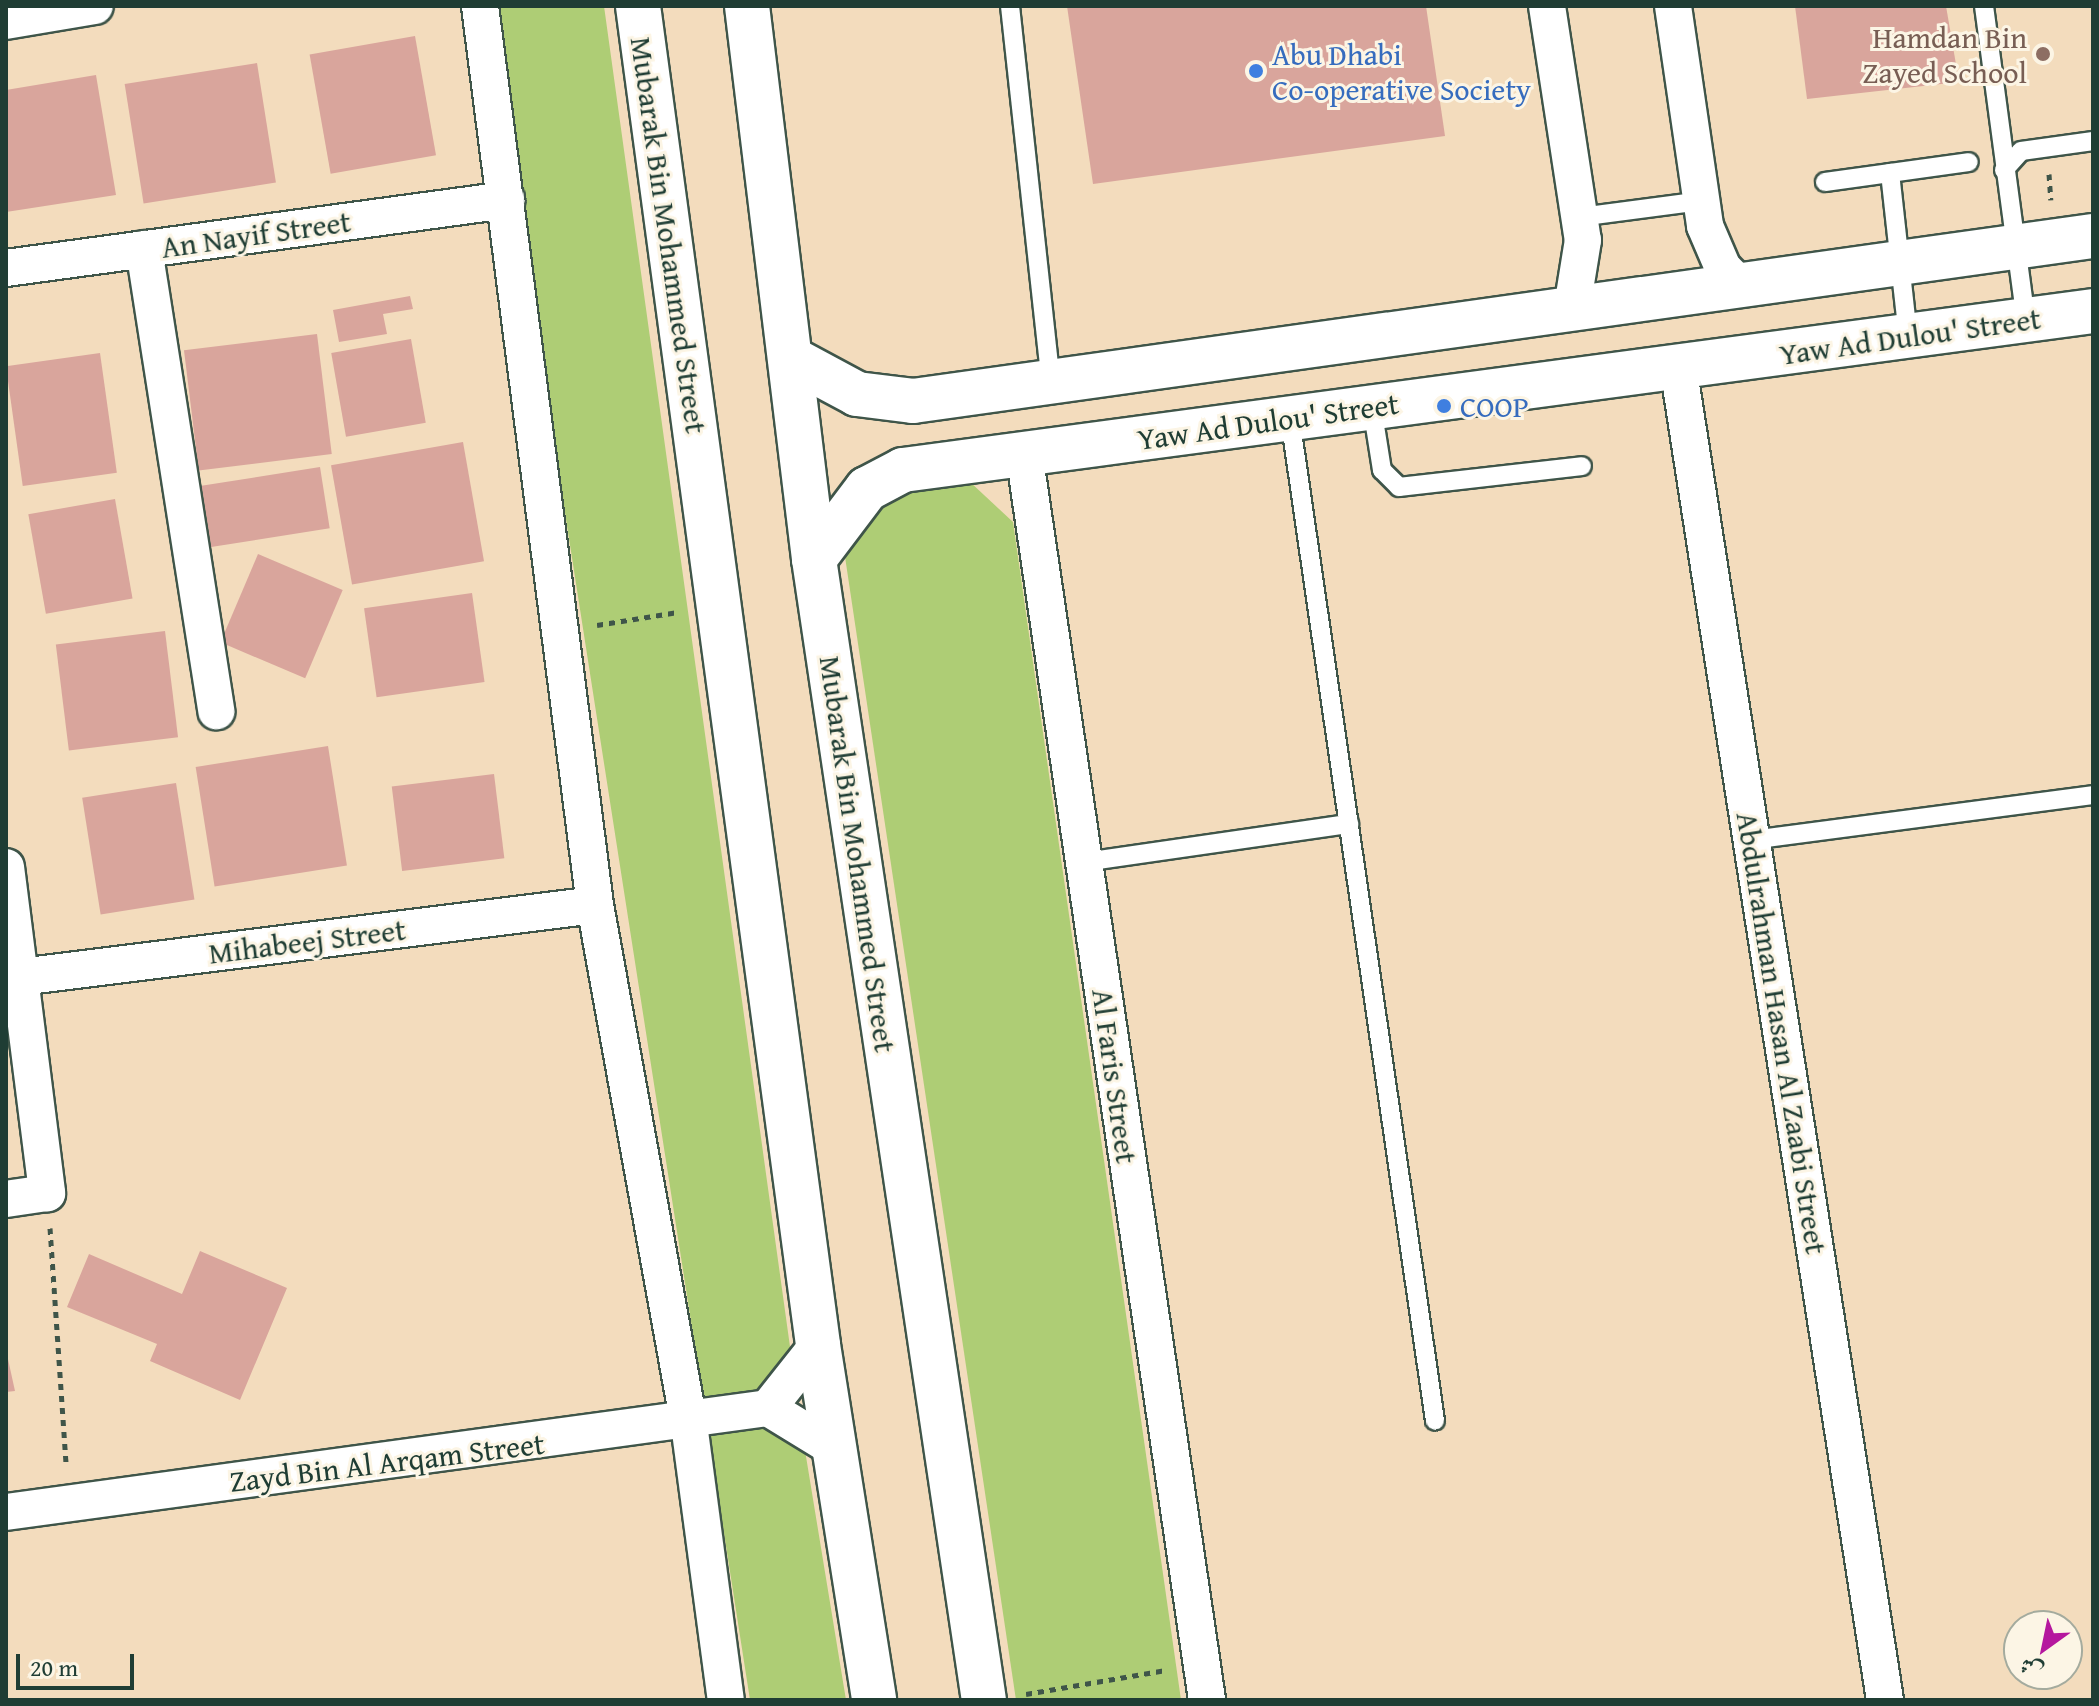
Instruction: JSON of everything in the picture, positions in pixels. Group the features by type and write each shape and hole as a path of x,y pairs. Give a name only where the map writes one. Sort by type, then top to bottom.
{"main road":[{"name":"Mubarak Bin Mohammed Street","path":"638,6 818,1345 874,1700"},
{"name":"Mubarak Bin Mohammed Street","path":"747,6 814,559 1003,1697"},
{"path":"790,358 877,400 1051,382 2093,236"},
{"name":"Yaw Ad Dulou' Street","path":"814,559 851,506 885,478 1024,453 2093,311"}],"street":[{"path":"6,21 95,6"},
{"path":"480,6 595,905 689,1424 726,1700"},
{"path":"1547,6 1580,217 1584,264 1572,308"},
{"path":"1673,6 1701,201 1711,247 1740,285"},
{"name":"An Nayif Street","path":"6,268 506,200"},
{"path":"144,249 216,711"},
{"name":"Abdulrahman Hasan Al Zaabi Street","path":"1678,366 1885,1700"},
{"name":"Al Faris Street","path":"1024,453 1207,1700"},
{"path":"6,867 47,1193 6,1199"},
{"name":"Mihabeej Street","path":"20,977 595,905"},
{"path":"818,1345 768,1408 835,1449"},
{"name":"Zayd Bin Al Arqam Street","path":"6,1512 689,1424 768,1408"}],"lane":[{"path":"1010,6 1051,382"},
{"path":"1984,6 2026,320"},
{"path":"2004,170 2021,151 2093,141"},
{"path":"1825,182 1969,162"},
{"path":"1890,173 1908,336"},
{"path":"1580,217 1701,201"},
{"path":"1372,407 1382,470 1399,487 1582,466"},
{"path":"1290,418 1435,1421"},
{"path":"1752,840 2093,795"},
{"path":"1084,862 1349,824"}],"path":[{"path":"561,630 719,606"},
{"path":"47,1193 68,1502"},
{"path":"1003,1697 1202,1664"}],"green space":[{"path":"486,6 604,6 801,1426 846,1700 750,1700"},
{"path":"969,481 1013,522 1181,1700 1016,1700 844,550 864,510 913,488"}],"building":[{"name":"Abu Dhabi Co-operative Society","path":"1067,6 1426,6 1445,136 1093,184"},
{"path":"1795,6 1946,6 1959,82 1807,99"},
{"path":"415,36 436,155 331,174 310,55"},
{"path":"257,63 276,183 144,203 125,84"},
{"path":"96,75 116,195 6,212 6,90"},
{"path":"410,296 413,309 383,314 387,334 339,342 333,310"},
{"path":"317,334 332,454 199,470 184,350"},
{"path":"411,339 426,423 346,437 331,353"},
{"path":"100,353 117,473 23,486 6,366"},
{"path":"463,442 484,561 352,584 331,465"},
{"path":"320,467 330,528 211,547 201,486"},
{"path":"115,499 133,598 46,614 28,514"},
{"path":"258,554 343,590 305,678 220,642"},
{"path":"472,593 485,682 377,697 364,608"},
{"path":"165,631 178,737 69,751 56,644"},
{"path":"328,746 347,866 215,886 196,767"},
{"path":"494,774 504,858 402,871 392,787"},
{"path":"176,783 194,900 101,914 82,798"},
{"path":"200,1251 287,1288 240,1400 150,1361 157,1344 67,1307 89,1254 182,1294"},
{"path":"6,1350 15,1391 6,1392"}],"place":[{"name":"Hamdan Bin Zayed School","path":"2043,54"},
{"name":"Abu Dhabi Co-operative Society","path":"1256,71"},
{"name":"COOP","path":"1444,406"}]}
